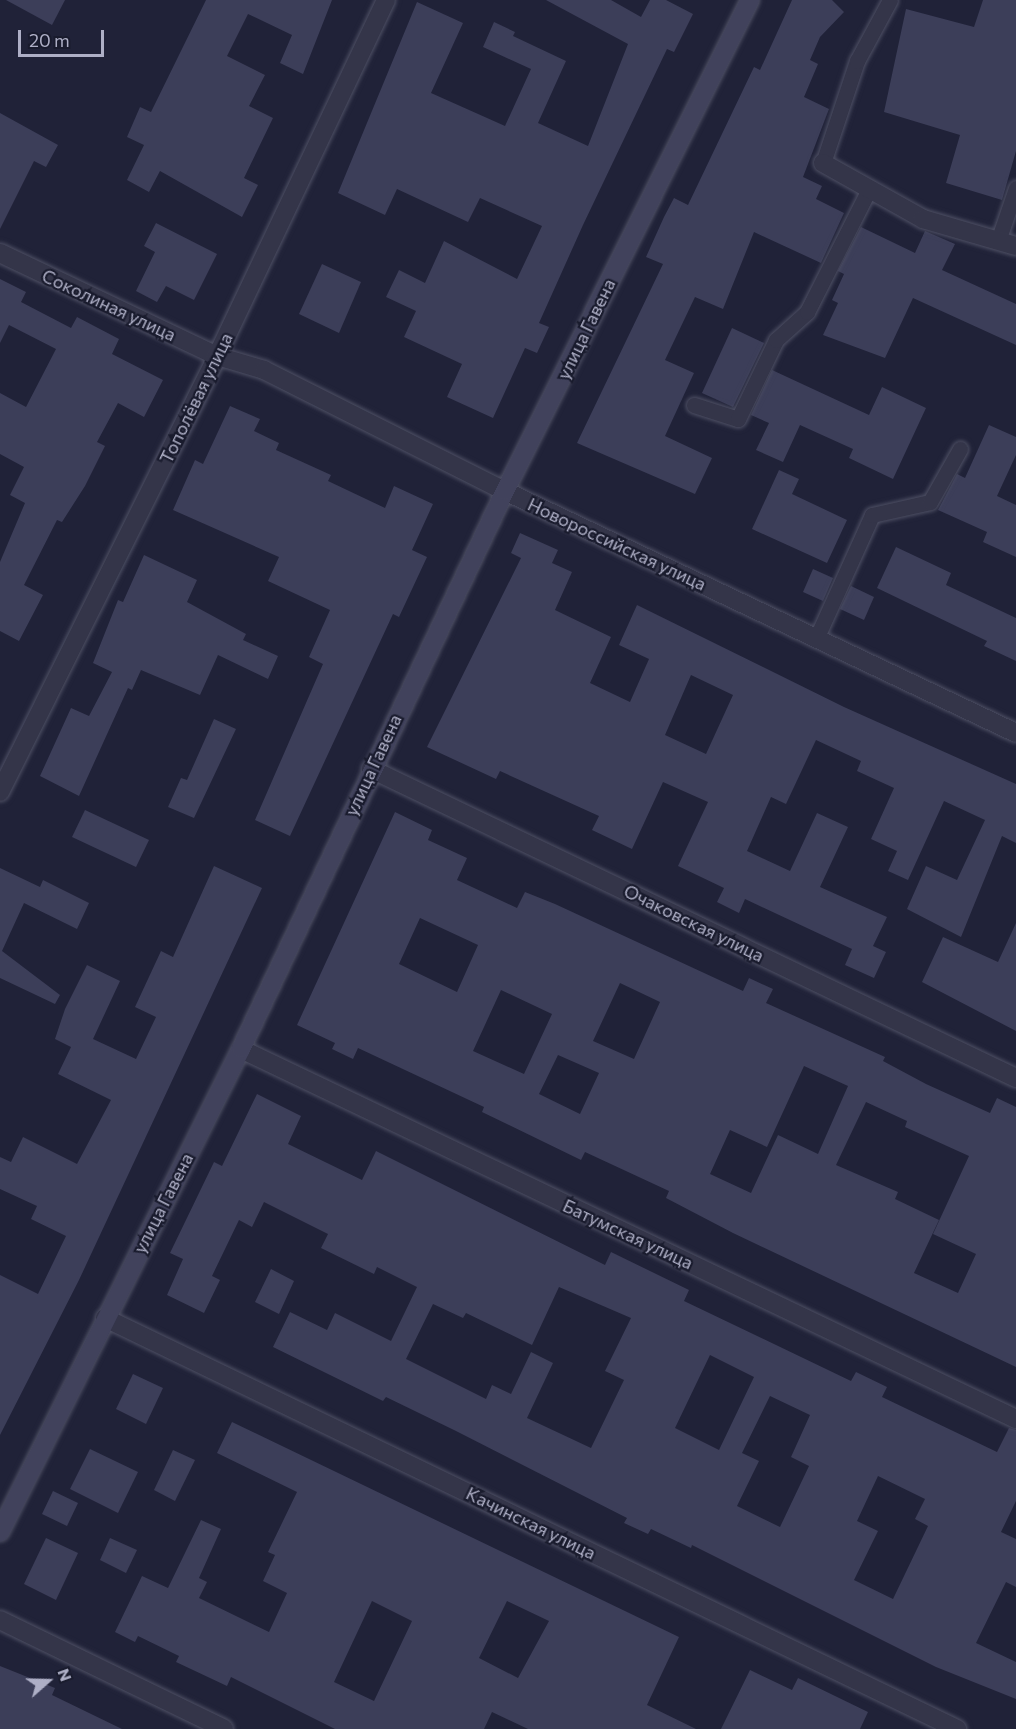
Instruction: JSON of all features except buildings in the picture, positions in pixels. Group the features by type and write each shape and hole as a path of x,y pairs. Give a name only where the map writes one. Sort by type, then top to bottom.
{"street":[{"name":"Тополёвая улица","path":"0,792 217,356 386,0"},
{"name":"улица Гавена","path":"0,1533 105,1318 241,1049 371,769 505,491 750,0"},
{"path":"823,163 923,219 1007,243"},
{"name":"Соколиная улица","path":"0,253 217,356"},
{"name":"Новороссийская улица","path":"217,356 264,370 505,491 1016,733"},
{"name":"Очаковская улица","path":"371,769 1016,1078"},
{"name":"Батумская улица","path":"241,1049 1016,1419"},
{"name":"Качинская улица","path":"105,1318 957,1729"},
{"path":"0,1620 224,1729"}],"lane":[{"path":"823,163 857,61 890,0"},
{"path":"1007,243 1016,188"},
{"path":"694,405 738,419 776,340 807,312 869,189"},
{"path":"816,639 872,515 930,502 960,449"}]}
